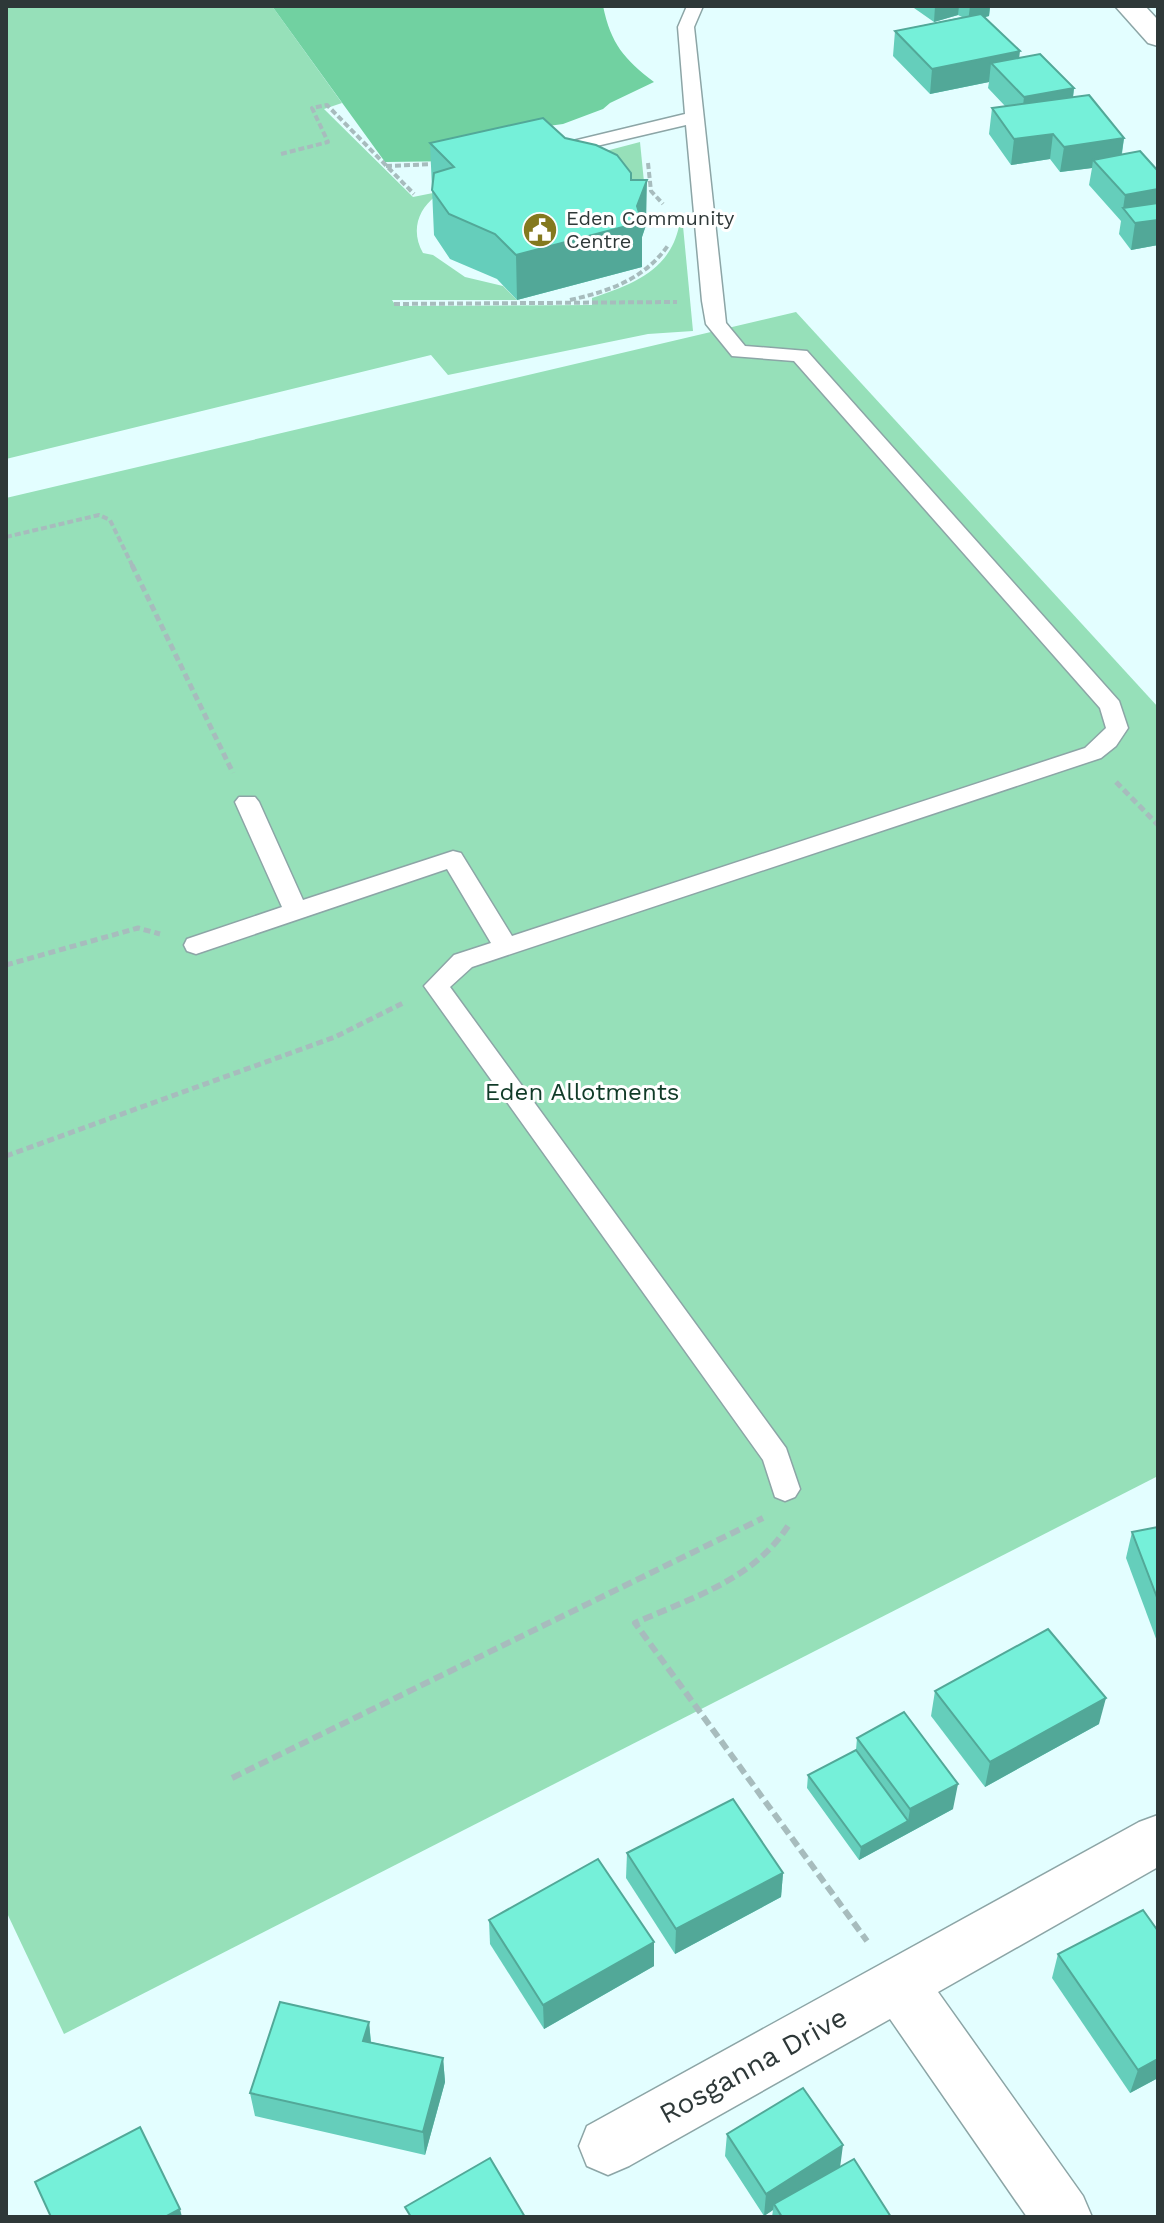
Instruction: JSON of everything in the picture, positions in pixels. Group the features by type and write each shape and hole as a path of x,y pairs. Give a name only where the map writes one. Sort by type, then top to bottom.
{"street":[{"path":"1129,6 1158,37"},
{"name":"Rosganna Drive","path":"608,2146 1158,1839"},
{"path":"899,1984 1062,2217"}],"lane":[{"path":"695,6 686,27 692,118 716,324 739,352 800,355 1111,706 1117,728 1108,741 1093,753 463,961 436,986 776,1456 785,1489"},
{"path":"554,151 692,118"},
{"path":"247,802 296,911"},
{"path":"196,945 453,859 506,947"}],"path":[{"path":"281,154 328,142 312,108 327,105 414,194"},
{"path":"647,151 651,191 665,209"},
{"path":"385,166 445,164"},
{"path":"561,302 608,289 644,273 669,244 670,220 638,222"},
{"path":"394,304 712,301"},
{"path":"6,537 99,515 110,520 247,802"},
{"path":"1093,753 1131,800 1158,825"},
{"path":"6,965 138,928 196,945"},
{"path":"6,1156 335,1037 436,986"},
{"path":"232,1778 769,1515 785,1489"},
{"path":"785,1489 788,1527 775,1548 746,1571 635,1623 899,1984"}],"green space":[{"path":"6,6 272,6 342,103 324,109 413,197 433,193 436,196 424,208 418,222 417,237 423,253 433,255 465,277 503,286 517,300 392,300 396,306 592,305 592,298 621,288 658,265 674,241 679,226 683,226 693,331 648,334 448,375 431,355 6,459"},
{"path":"272,6 603,6 610,31 620,50 654,82 603,109 563,124 505,132 462,161 385,162"},
{"path":"640,142 645,192 560,163"},
{"name":"Eden Allotments","path":"796,312 1158,707 1158,1476 64,2034 6,1911 6,498"}],"building":[{"path":"981,14 1020,51 932,69 895,31"},
{"path":"1040,54 1074,88 1024,97 991,63"},
{"path":"1089,95 1124,138 1064,147 1053,134 1014,139 992,108"},
{"path":"543,118 565,138 596,145 617,155 631,173 631,180 647,180 637,206 642,222 516,255 495,234 449,214 432,190 434,173 454,167 430,143"},
{"path":"1140,151 1158,171 1158,189 1125,195 1093,160"},
{"path":"1158,203 1158,220 1135,223 1123,208"},
{"path":"1158,1527 1158,1600 1132,1532"},
{"path":"1048,1629 1106,1698 990,1762 935,1691"},
{"path":"904,1712 958,1784 910,1809 857,1738"},
{"path":"856,1750 908,1821 861,1847 808,1775"},
{"path":"733,1799 783,1873 676,1929 627,1853"},
{"path":"598,1859 654,1942 543,2005 489,1920"},
{"path":"1143,1910 1158,1931 1158,2059 1138,2070 1058,1954"},
{"path":"280,2002 369,2022 363,2041 443,2058 423,2132 250,2093"},
{"path":"803,2088 843,2145 766,2194 727,2134"},
{"path":"140,2127 180,2209 165,2217 51,2217 35,2182"},
{"path":"490,2158 525,2217 411,2217 405,2207"},
{"path":"854,2159 891,2217 782,2217 774,2204"}],"place":[{"name":"Eden Community Centre","path":"540,230"}]}
